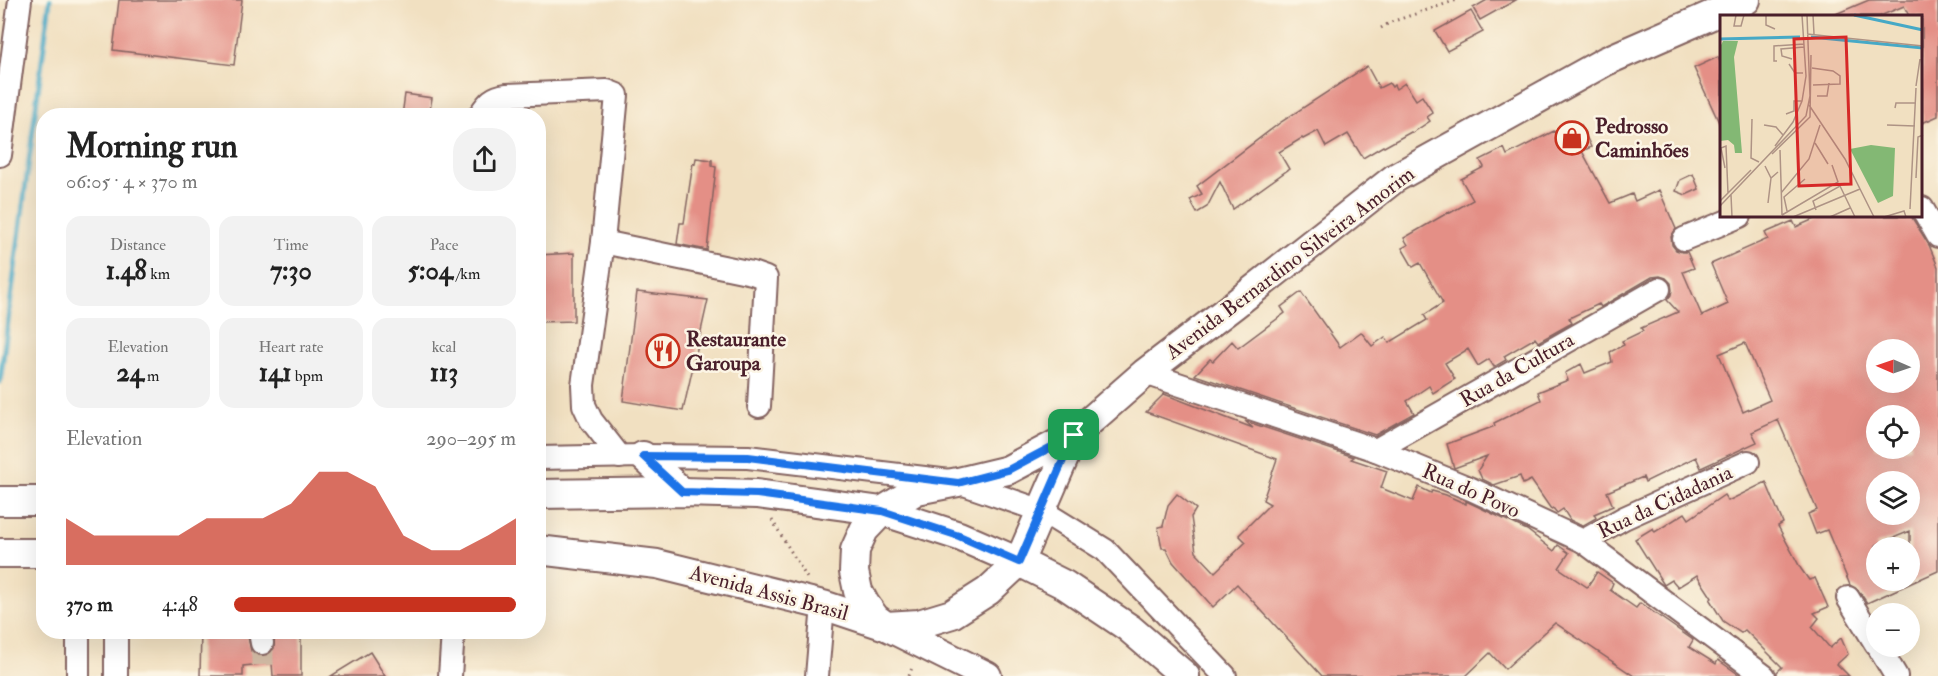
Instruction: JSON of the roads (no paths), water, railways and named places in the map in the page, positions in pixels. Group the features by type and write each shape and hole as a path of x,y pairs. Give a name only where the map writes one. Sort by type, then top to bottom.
{"main road":[{"name":"Avenida Bernardino Silveira Amorim","path":"1074,435 1019,562 988,591 952,614 920,624 886,626 875,618 858,591 854,572 855,550 864,530 882,511 917,490 958,483 1008,470 1074,435 1145,373 1395,178 1606,61 1746,0"},
{"path":"631,456 682,492"},
{"path":"546,494 682,492 757,494 882,511 959,536 1065,585 1129,628 1185,676"},
{"path":"0,501 36,501"},
{"name":"Avenida Assis Brasil","path":"546,550 657,564 823,605 886,626 987,676"},
{"path":"0,554 36,553"}],"street":[{"path":"0,155 20,0"},
{"path":"485,108 496,96 507,94 607,91 617,95 603,242 583,385 584,405 591,420 631,456"},
{"path":"1923,210 1938,237"},
{"path":"1684,239 1735,218"},
{"path":"603,242 752,273 766,278 759,406"},
{"name":"Rua da Cultura","path":"1376,450 1659,290"},
{"name":"Rua do Povo","path":"1145,373 1376,450 1471,489 1583,541 1764,676"},
{"path":"546,458 748,457 958,483 1042,511 1104,550 1225,676"},
{"name":"Rua da Cidadania","path":"1583,541 1624,518 1748,462"},
{"path":"1848,598 1866,627"},
{"path":"817,676 823,605"},
{"path":"78,639 78,676"},
{"path":"116,639 116,676"},
{"path":"450,676 453,639"},
{"path":"1884,657 1896,676"}],"waterway":[{"path":"0,382 50,0"}],"tunnel":[{"path":"262,643 263,676"}],"place":[{"name":"Pedrosso Caminhões","path":"1572,138"},
{"name":"Restaurante Garoupa","path":"663,351"}]}
